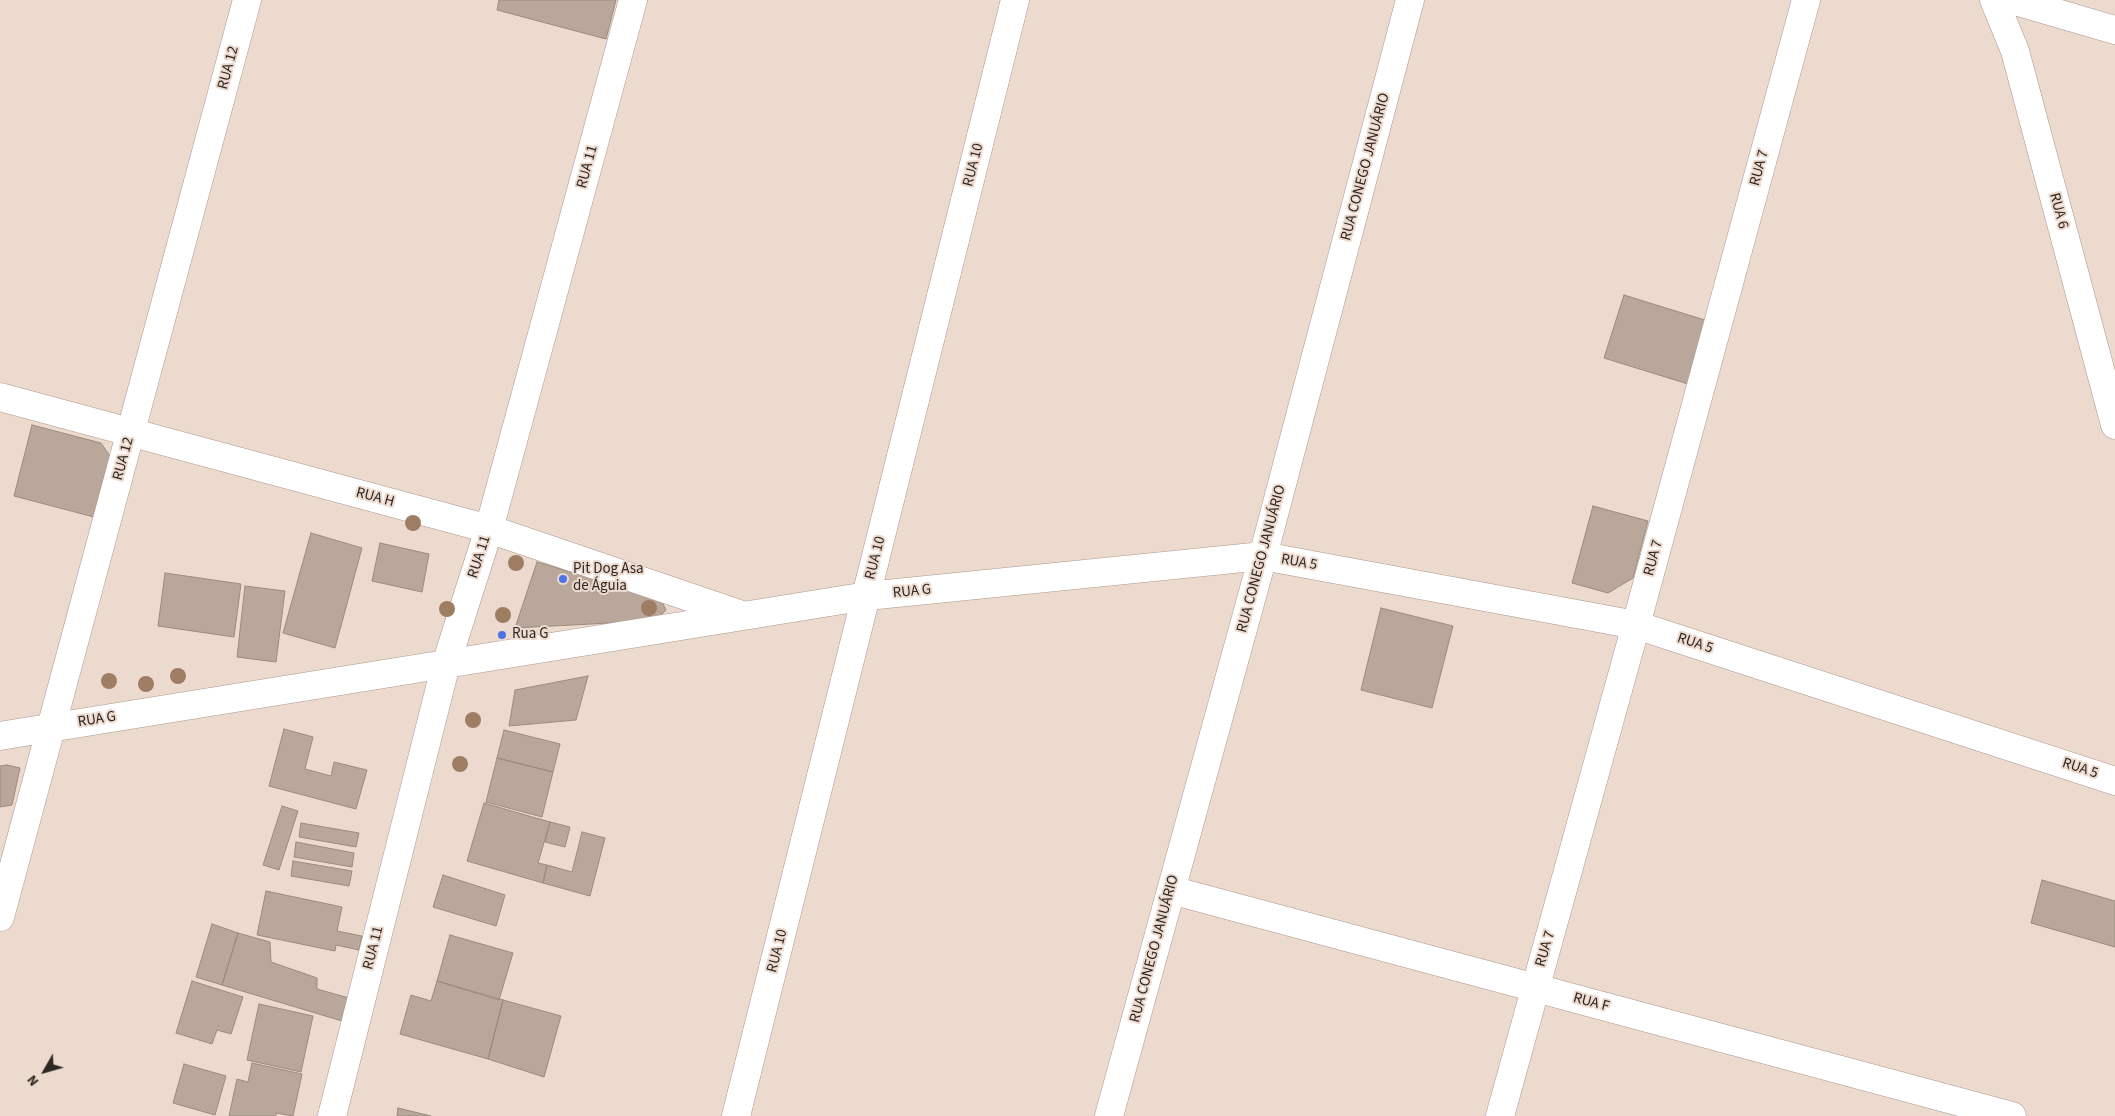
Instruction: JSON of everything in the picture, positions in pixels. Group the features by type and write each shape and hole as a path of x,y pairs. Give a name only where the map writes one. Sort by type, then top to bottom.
{"street":[{"name":"RUA 12","path":"0,917 247,0"},
{"name":"RUA 11","path":"332,1116 446,664 489,529 633,0"},
{"name":"RUA 10","path":"736,1116 1015,0"},
{"name":"RUA CONEGO JANUÁRIO","path":"1109,1116 1263,556 1410,0"},
{"name":"RUA 7","path":"1500,1116 1806,0"},
{"name":"RUA 6","path":"1994,0 2015,51 2115,425"},
{"path":"2012,0 2115,30"},
{"name":"RUA H","path":"0,397 489,529 744,616"},
{"name":"RUA G","path":"0,736 867,596 1263,556"},
{"name":"RUA 5","path":"1263,556 1636,625 2115,781"},
{"name":"RUA F","path":"1171,890 2012,1116"}],"building":[{"path":"499,0 616,0 606,39 497,10"},
{"path":"1624,295 1708,321 1688,384 1604,358"},
{"path":"32,425 101,443 110,456 94,517 14,496"},
{"path":"1593,506 1648,521 1633,578 1608,593 1572,583"},
{"path":"311,533 362,548 335,648 283,633"},
{"path":"380,543 429,554 422,592 372,581"},
{"name":"Pit Dog Asa de Águia","path":"537,562 655,597 662,602 666,610 658,618 647,621 515,628"},
{"path":"165,573 241,584 234,637 158,626"},
{"path":"245,586 285,591 276,662 237,657"},
{"path":"1381,608 1453,626 1432,708 1361,690"},
{"path":"588,676 576,720 509,726 515,690"},
{"path":"284,729 313,737 305,769 331,776 334,762 367,770 356,809 269,786"},
{"path":"504,730 560,744 553,772 497,758"},
{"path":"497,758 553,772 542,817 486,802"},
{"path":"7,765 20,768 12,805 0,807 0,766"},
{"path":"484,803 550,822 538,863 547,865 543,883 467,861"},
{"path":"282,806 298,811 279,870 263,865"},
{"path":"550,822 570,827 565,847 545,842"},
{"path":"301,823 359,833 356,847 299,837"},
{"path":"582,832 605,838 590,896 543,883 547,865 572,872"},
{"path":"296,842 354,853 352,867 294,857"},
{"path":"293,861 352,871 349,886 291,876"},
{"path":"443,875 505,895 496,926 433,907"},
{"path":"2042,880 2115,901 2115,947 2031,923"},
{"path":"266,891 342,907 337,931 362,936 359,950 336,945 335,951 257,935"},
{"path":"212,924 238,933 222,985 196,977"},
{"path":"238,933 270,942 271,962 317,978 317,989 349,998 342,1021 222,985"},
{"path":"450,935 513,953 499,1000 437,981"},
{"path":"192,981 243,997 231,1034 217,1030 212,1044 176,1033"},
{"path":"437,981 503,1000 488,1059 400,1034 411,995 431,1001"},
{"path":"503,1000 561,1016 544,1077 488,1059"},
{"path":"259,1004 313,1016 301,1072 247,1060"},
{"path":"252,1063 302,1074 293,1116 276,1113 276,1116 229,1116 237,1079 248,1082"},
{"path":"184,1064 226,1076 215,1115 173,1103"},
{"path":"398,1108 431,1116 397,1116"}],"place":[{"name":"Pit Dog Asa de Águia","path":"563,579"},
{"name":"Rua G","path":"502,635"}]}
